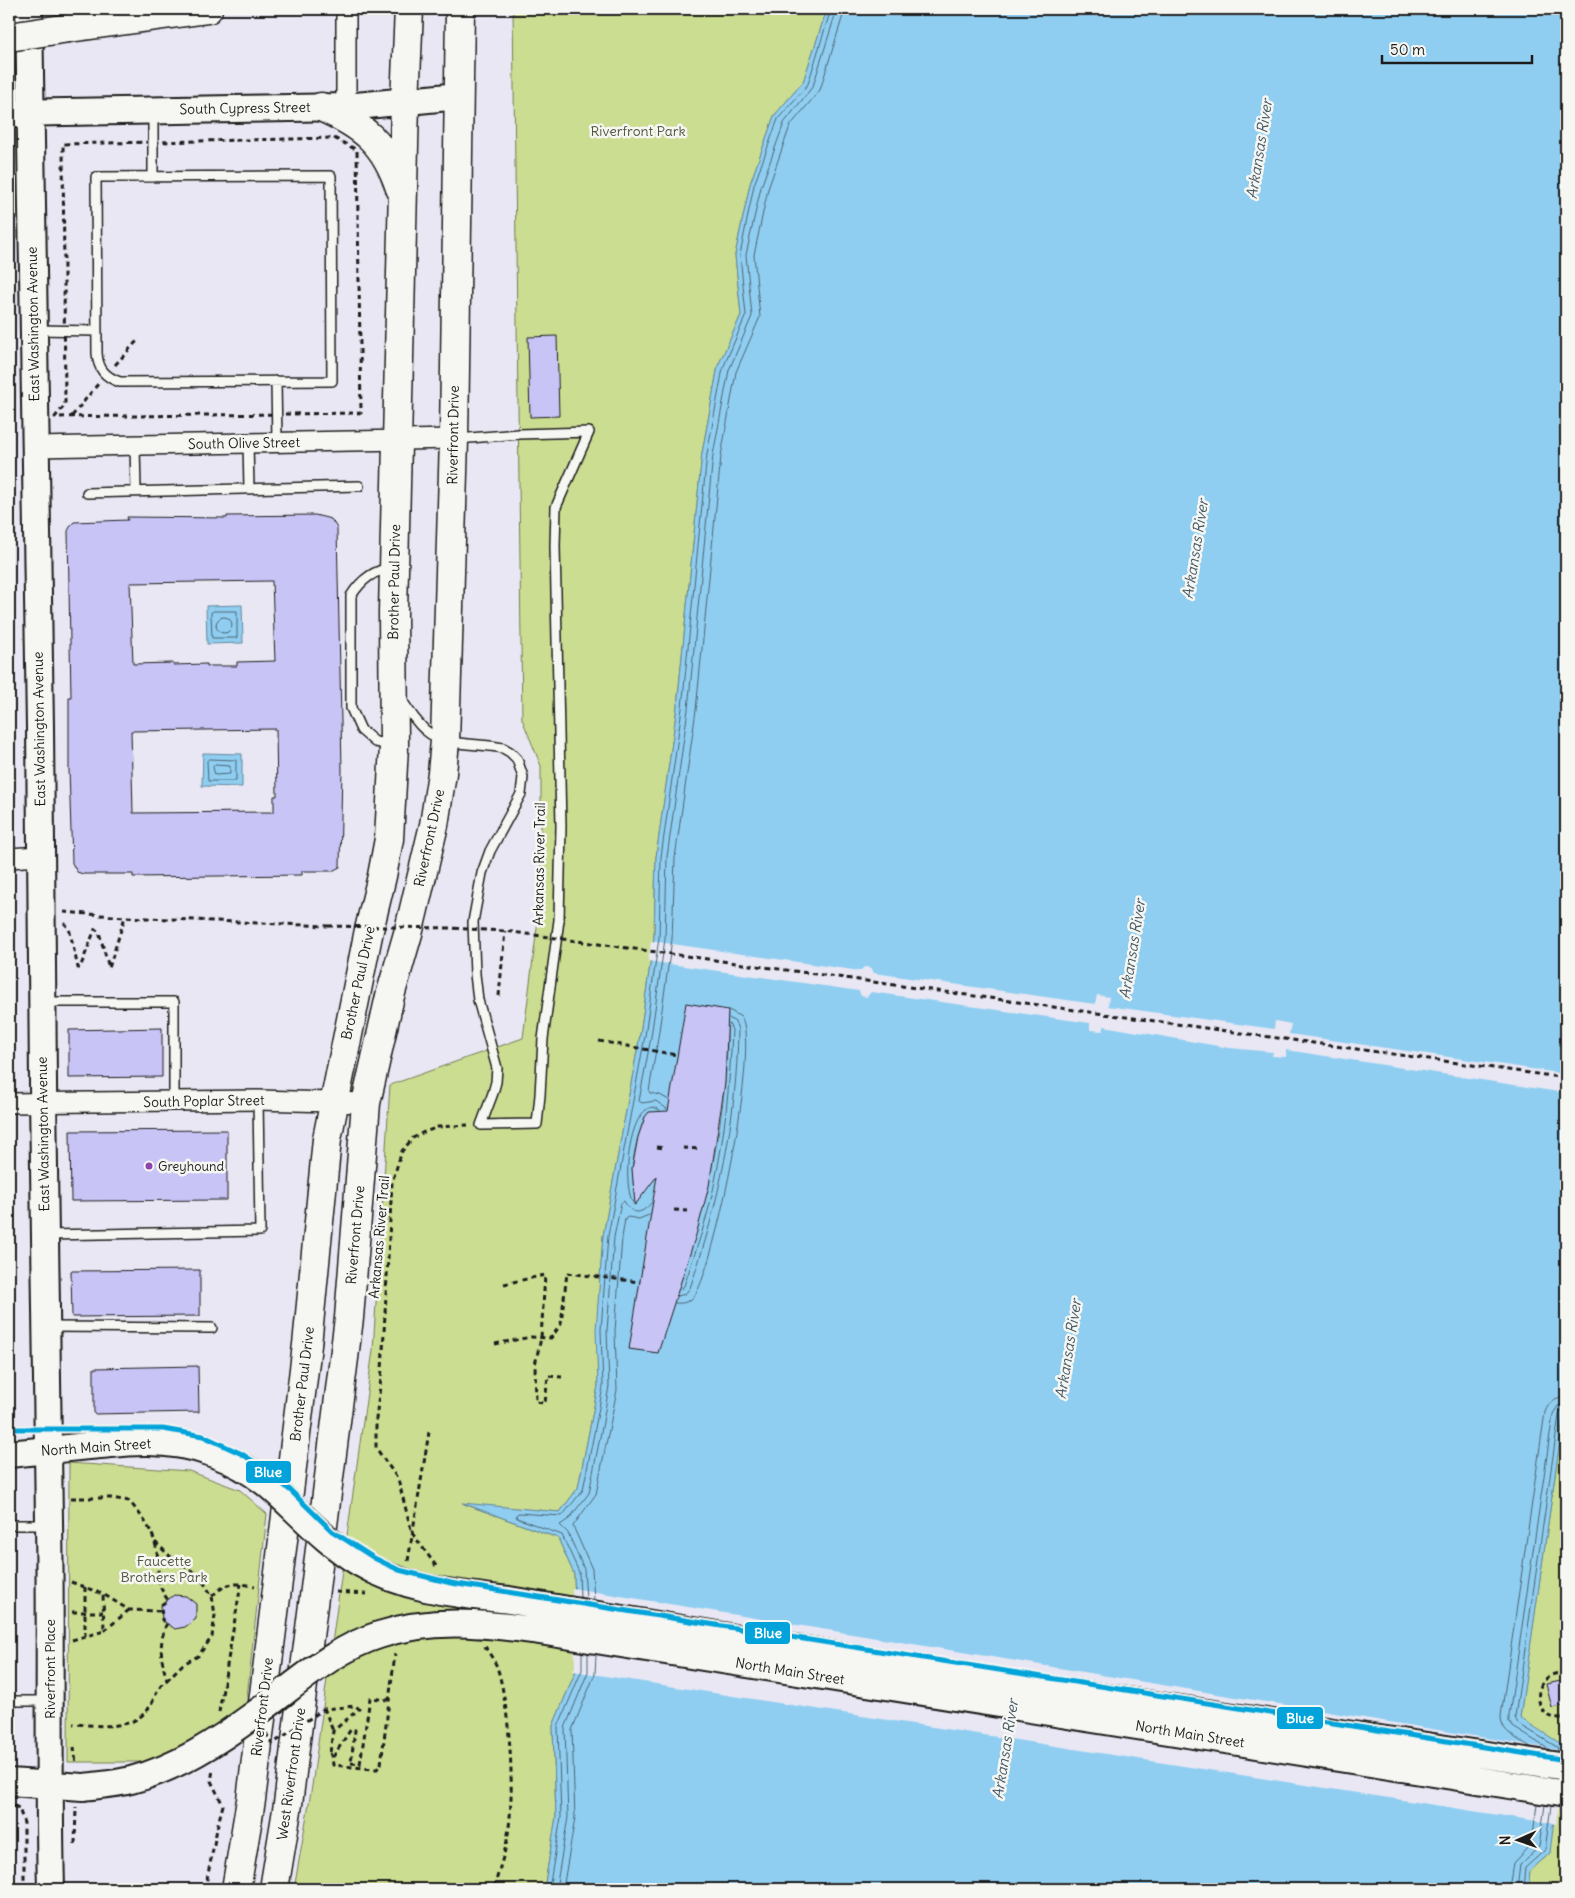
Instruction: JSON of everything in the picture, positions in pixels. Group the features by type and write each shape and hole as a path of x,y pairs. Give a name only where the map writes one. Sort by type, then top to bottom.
{"main road":[{"name":"East Washington Avenue","path":"30,9 20,113 34,330 34,448 40,717 41,1002 47,1450"},
{"path":"9,37 208,9"},
{"path":"397,441 409,9"},
{"name":"Riverfront Drive","path":"306,1658 349,1318 366,1103 390,996 409,930 434,825 442,773 445,740 454,439 460,9"},
{"name":"South Cypress Street","path":"20,113 333,107 459,96"},
{"path":"333,107 345,118 366,132 385,152 396,174 404,197"},
{"name":"Brother Paul Drive","path":"284,1523 307,1345 327,1139 369,930 386,858 392,801 397,441"},
{"name":"North Main Street","path":"9,1454 148,1442 174,1444 215,1454 233,1462 267,1484 327,1539 360,1563 412,1586 441,1592 509,1600 961,1676 1566,1767"},
{"name":"Riverfront Place","path":"47,1450 51,1889"},
{"name":"Riverfront Drive","path":"236,1889 251,1800 284,1523"},
{"name":"North Main Street","path":"9,1782 50,1785 80,1779 131,1780 174,1764 203,1749 255,1715 320,1664 346,1649 378,1635 409,1626 440,1622 485,1624 533,1630 1566,1794"},
{"name":"West Riverfront Drive","path":"274,1889 288,1804 306,1658"}],"street":[{"path":"333,107 346,9"},
{"name":"South Olive Street","path":"34,448 454,439"},
{"path":"9,858 40,856"},
{"name":"South Poplar Street","path":"9,1103 258,1100 366,1103"}],"lane":[{"path":"153,110 154,177"},
{"path":"331,176 332,380 120,382 112,380 101,369 98,361 97,330 96,177 154,177 331,176"},
{"path":"34,330 97,330"},
{"path":"276,381 277,442"},
{"path":"394,688 414,719 426,730 445,740 503,748 517,759 523,776 521,794 490,851 482,873 473,922 478,1000 496,1068 496,1082 481,1125 537,1124 543,1039 560,905 561,826 555,546 556,507 589,432 519,434 454,439"},
{"path":"248,442 249,489"},
{"path":"135,445 136,491"},
{"path":"87,492 358,486"},
{"path":"394,568 378,570 357,586 351,596 351,708 361,730 375,742 394,746"},
{"path":"41,1002 174,1002 174,1101"},
{"path":"44,1236 260,1231 258,1100"},
{"path":"46,1327 212,1328"},
{"path":"9,1525 49,1525"},
{"path":"9,1701 50,1701"}],"path":[{"path":"334,138 357,150 361,413 55,417 65,405 65,331 63,144 334,138"},
{"path":"63,912 125,917 328,926 505,931 1566,1078"},
{"path":"63,922 69,928 78,968 80,968 95,929 99,932 109,968 125,917"},
{"path":"499,996 505,931"},
{"name":"Arkansas River Trail","path":"547,945 549,936"},
{"path":"599,1041 677,1055"},
{"name":"Arkansas River Trail","path":"440,1571 412,1532 398,1480 376,1448 376,1419 382,1370 392,1182 402,1151 413,1138 438,1127 481,1125"},
{"path":"657,1147 664,1148"},
{"path":"683,1148 700,1149"},
{"path":"674,1210 688,1211"},
{"path":"495,1344 530,1337 551,1338 561,1324 567,1273 640,1282"},
{"path":"504,1284 545,1275 541,1338 535,1365 536,1402 545,1403 548,1376 562,1377"},
{"path":"407,1569 430,1432"},
{"path":"69,1498 112,1498 129,1501 146,1521 157,1553 159,1588 168,1600 162,1605 162,1620 167,1623 161,1636 163,1667 167,1680"},
{"path":"73,1724 121,1725 139,1719 148,1709 160,1685 183,1664 198,1656 212,1637 215,1615 212,1596 199,1575 175,1560 154,1541"},
{"path":"71,1582 103,1594 129,1610 162,1611"},
{"path":"212,1596 223,1586 234,1583 255,1586"},
{"path":"85,1587 85,1636"},
{"path":"103,1594 104,1631"},
{"path":"72,1640 104,1631 129,1610"},
{"path":"71,1612 104,1612"},
{"path":"483,1644 498,1668 508,1739 511,1786 508,1834 494,1889"},
{"path":"351,1765 377,1769 380,1764 395,1653"},
{"path":"1566,1674 1552,1675 1545,1680 1538,1692 1538,1700 1543,1711 1557,1719 1566,1719"},
{"path":"262,1728 272,1744 324,1709 356,1706 359,1710 334,1731 330,1753 333,1765 360,1764 370,1698 388,1700"},
{"path":"332,1758 351,1729 355,1730 351,1765"},
{"path":"74,1744 80,1779"},
{"path":"9,1804 18,1808 24,1823 24,1881"}],"green space":[{"name":"Riverfront Park","path":"513,9 827,9 803,82 774,116 750,184 735,255 741,315 718,366 702,453 677,707 656,857 654,937 640,1035 603,1236 597,1324 598,1386 578,1488 560,1512 464,1504 558,1538 574,1574 577,1668 553,1726 556,1817 544,1889 294,1889 312,1786 373,1350 390,1085 523,1038 541,896 541,766 522,719"},
{"path":"1566,1399 1566,1889 1528,1889 1530,1871 1550,1853 1519,1723"},
{"name":"Faucette Brothers Park","path":"69,1463 189,1471 240,1490 267,1514 246,1706 193,1743 142,1762 68,1762"}],"water":[{"name":"Arkansas River","path":"827,9 1566,9 1566,1399 1520,1718 1563,1745 1550,1853 1530,1871 1528,1889 544,1889 556,1817 553,1726 577,1668 574,1574 558,1538 462,1503 560,1512 578,1488 598,1386 596,1330 603,1236 640,1035 654,937 656,857 677,707 702,453 718,366 741,315 735,255 750,184 774,116 803,82","holes":["727,1023 724,1091 714,1159 698,1225 678,1290","645,1117 637,1201 634,1190 633,1169 635,1148"]},
{"path":"242,605 243,643 207,644 206,606"},
{"path":"203,753 242,754 242,787 202,786"}],"pier":[{"path":"651,941 860,971 864,967 871,968 874,973 1095,1004 1097,995 1109,997 1108,1006 1274,1029 1275,1021 1291,1024 1289,1034 1566,1074 1566,1093 1286,1050 1286,1057 1272,1056 1273,1052 1229,1048 1104,1026 1103,1031 1090,1030 1090,1023 871,992 867,997 861,996 859,991 648,961"},
{"path":"572,1588 1565,1751 1556,1824 573,1671 575,1667"}],"building":[{"path":"557,336 559,416 530,417 528,337"},
{"path":"315,515 331,519 337,528 342,769 340,867 332,871 302,871 302,875 133,877 133,874 83,874 77,872 72,863 69,769 69,697 71,697 68,531 74,522 128,520 127,517 227,518 227,516","holes":["272,581 275,661 237,662 237,666 207,666 207,664 173,665 173,663 133,664 130,583","276,729 277,796 274,796 274,812 133,813 131,731"]},
{"path":"686,1003 728,1010 725,1083 709,1186 696,1235 658,1353 629,1349 657,1176 635,1205 632,1169 638,1137 645,1117 649,1112 668,1111"},
{"path":"162,1028 162,1077 69,1078 69,1030"},
{"name":"Greyhound","path":"227,1130 227,1200 71,1201 70,1131"},
{"path":"200,1270 200,1316 72,1317 71,1271"},
{"path":"198,1366 199,1412 94,1414 94,1368"},
{"path":"174,1595 186,1596 196,1604 196,1619 185,1627 175,1629 162,1620 161,1605"},
{"path":"1566,1680 1566,1705 1552,1708 1546,1684"}],"transit line":[{"name":"Blue","path":"9,1429 163,1429 203,1436 242,1454 265,1469 291,1491 332,1531 374,1558 399,1570 451,1583 1566,1760"}],"place":[{"name":"Greyhound","path":"149,1166"}]}
